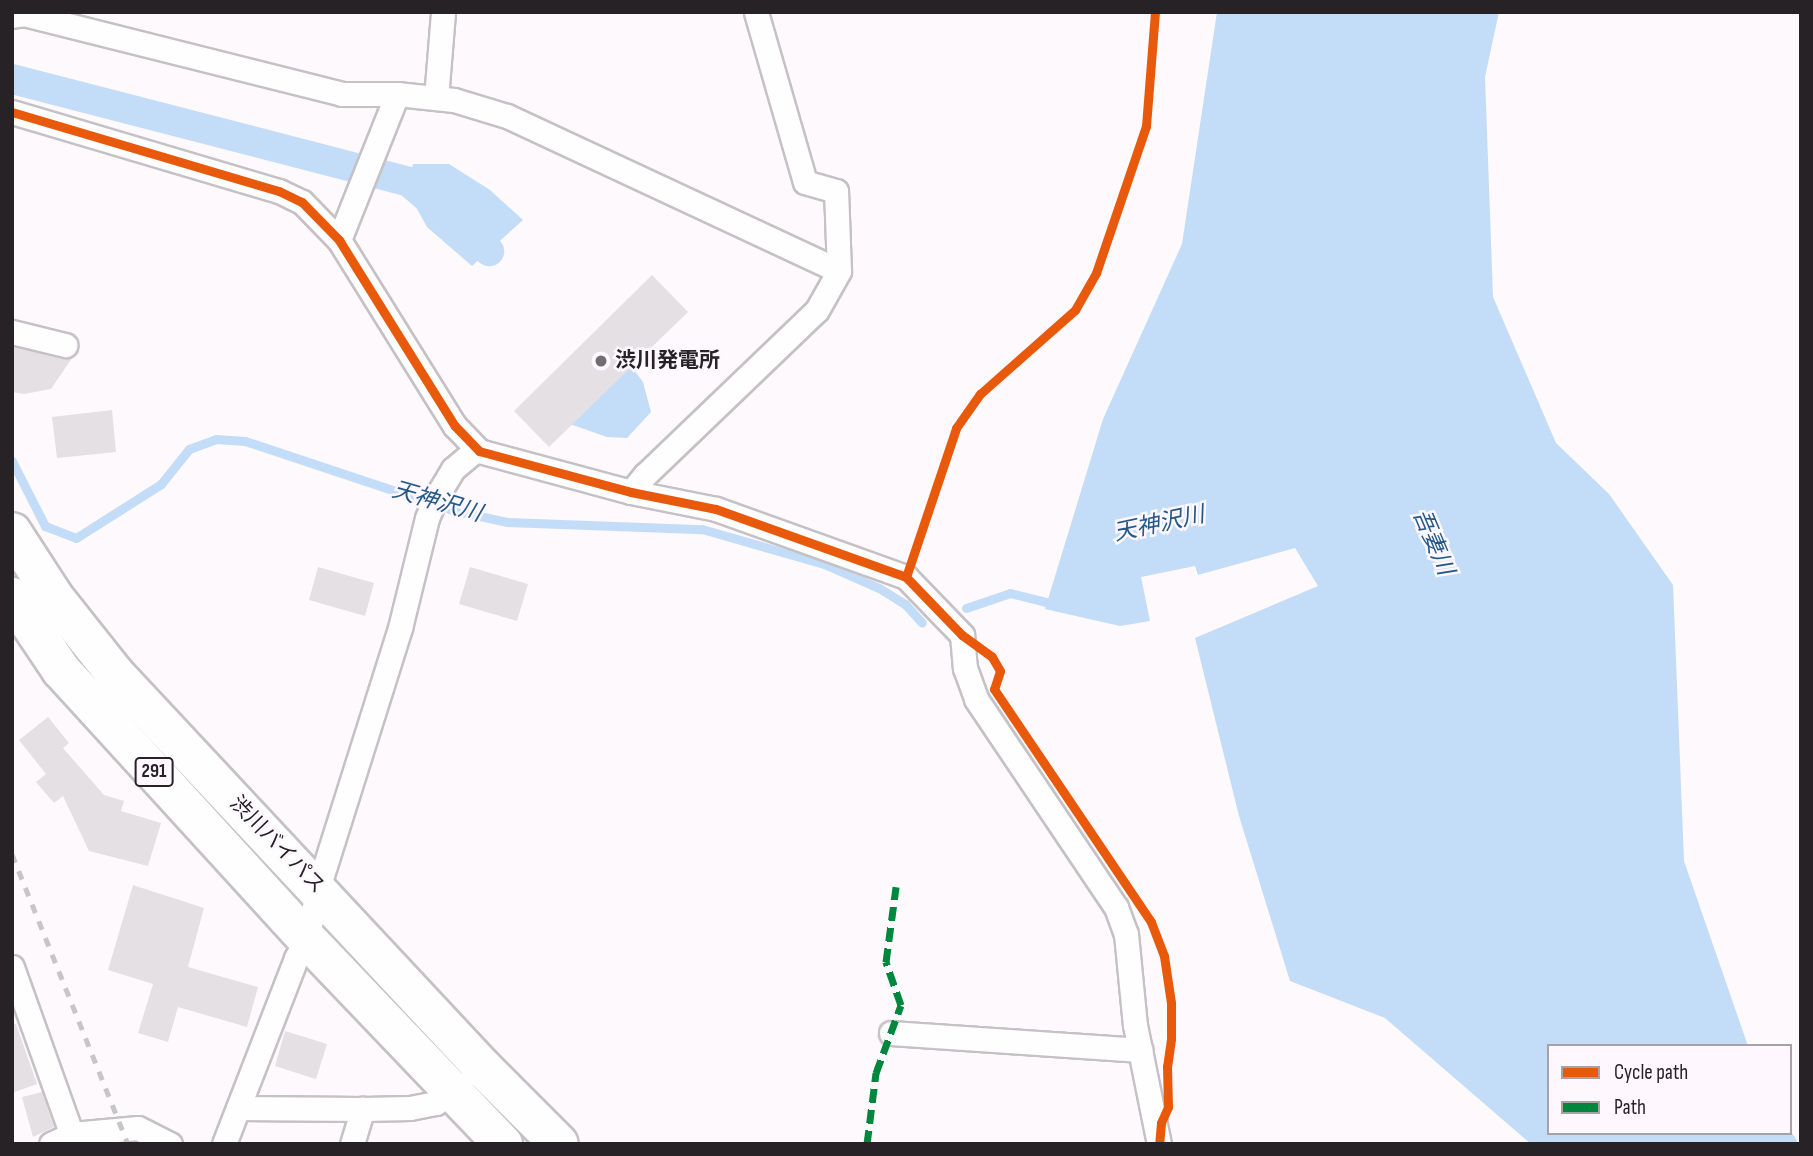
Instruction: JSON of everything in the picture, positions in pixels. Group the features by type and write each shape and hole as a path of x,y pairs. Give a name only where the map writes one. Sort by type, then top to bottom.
{"highway":[{"name":"渋川バイパス","path":"12,532 54,597 115,674 318,888 483,1068 559,1144"},
{"name":"渋川バイパス","path":"12,597 61,670 307,939 503,1144"}],"street":[{"path":"436,98 443,12"},
{"path":"631,492 645,475 817,310 839,271 836,191 805,182 756,12"},
{"path":"12,16 24,14 342,94 397,94 454,100 507,116 839,271"},
{"path":"338,240 397,94"},
{"path":"12,112 279,191 302,202 338,240 455,426 477,449 488,456 631,492 716,509 906,577 962,635 965,668 976,699 1116,907 1126,934 1140,1050 1160,1144"},
{"path":"12,332 65,345"},
{"path":"224,1144 296,958 307,939 318,888 400,628 431,509 453,469 477,449"},
{"path":"12,967 74,1139"},
{"path":"891,1033 1140,1050"},
{"path":"238,1108 363,1109 410,1108 436,1104 483,1068"},
{"path":"352,1144 363,1109"},
{"path":"51,1144 138,1128 170,1144"}],"water":[{"name":"吾妻川","path":"1217,12 1499,12 1485,77 1493,297 1556,443 1609,494 1673,585 1684,861 1747,1044 1547,1044 1547,1135 1792,1133 1799,1144 1531,1144 1385,1018 1290,981 1239,816 1195,638 1318,586 1295,548 1198,575 1195,566 1141,577 1150,621 1120,626 1045,609 1103,419 1182,244"},
{"path":"413,164 449,164 490,190 523,220 472,266 427,227 416,207 409,182"},
{"path":"628,362 643,382 651,412 627,438 607,437 567,423"}],"building":[{"name":"渋川発電所","path":"652,275 688,312 549,447 514,411"},
{"path":"12,346 62,359 74,355 51,389 24,394 12,392"},
{"path":"112,410 116,452 57,458 52,417"},
{"path":"318,567 374,583 365,616 309,600"},
{"path":"470,567 528,584 517,621 459,604"},
{"path":"48,717 69,743 63,748 104,795 124,801 121,811 161,823 148,866 89,851 63,796 54,803 36,782 46,774 19,740"},
{"path":"133,885 204,908 188,967 258,987 247,1027 178,1007 168,1042 138,1033 153,984 108,970"},
{"path":"12,1024 16,1024 37,1084 12,1093"},
{"path":"285,1031 327,1044 316,1079 275,1066"},
{"path":"42,1092 54,1127 33,1137 22,1097"}],"waterway":[{"path":"12,79 409,182 489,251"},
{"name":"天神沢川","path":"12,461 45,526 76,538 161,484 189,449 216,439 245,441 452,510 507,522 702,529 824,564 879,588 905,604 922,623"},
{"name":"天神沢川","path":"966,608 1010,593 1058,605"}],"railway":[{"path":"12,854 128,1144"}],"marked path":[{"path":"867,1144 876,1073 901,1005 886,962 896,887"}],"cycle path":[{"path":"906,577 956,428 980,394 1075,310 1096,273 1146,126 1155,12"},
{"path":"12,112 279,191 302,202 339,240 455,426 479,451 631,492 716,509 906,577 962,635 992,657 1000,671 994,689 1151,922 1164,956 1171,1003 1171,1039 1167,1066 1168,1107 1161,1123 1159,1144"}],"place":[{"name":"渋川発電所","path":"601,361"}]}
